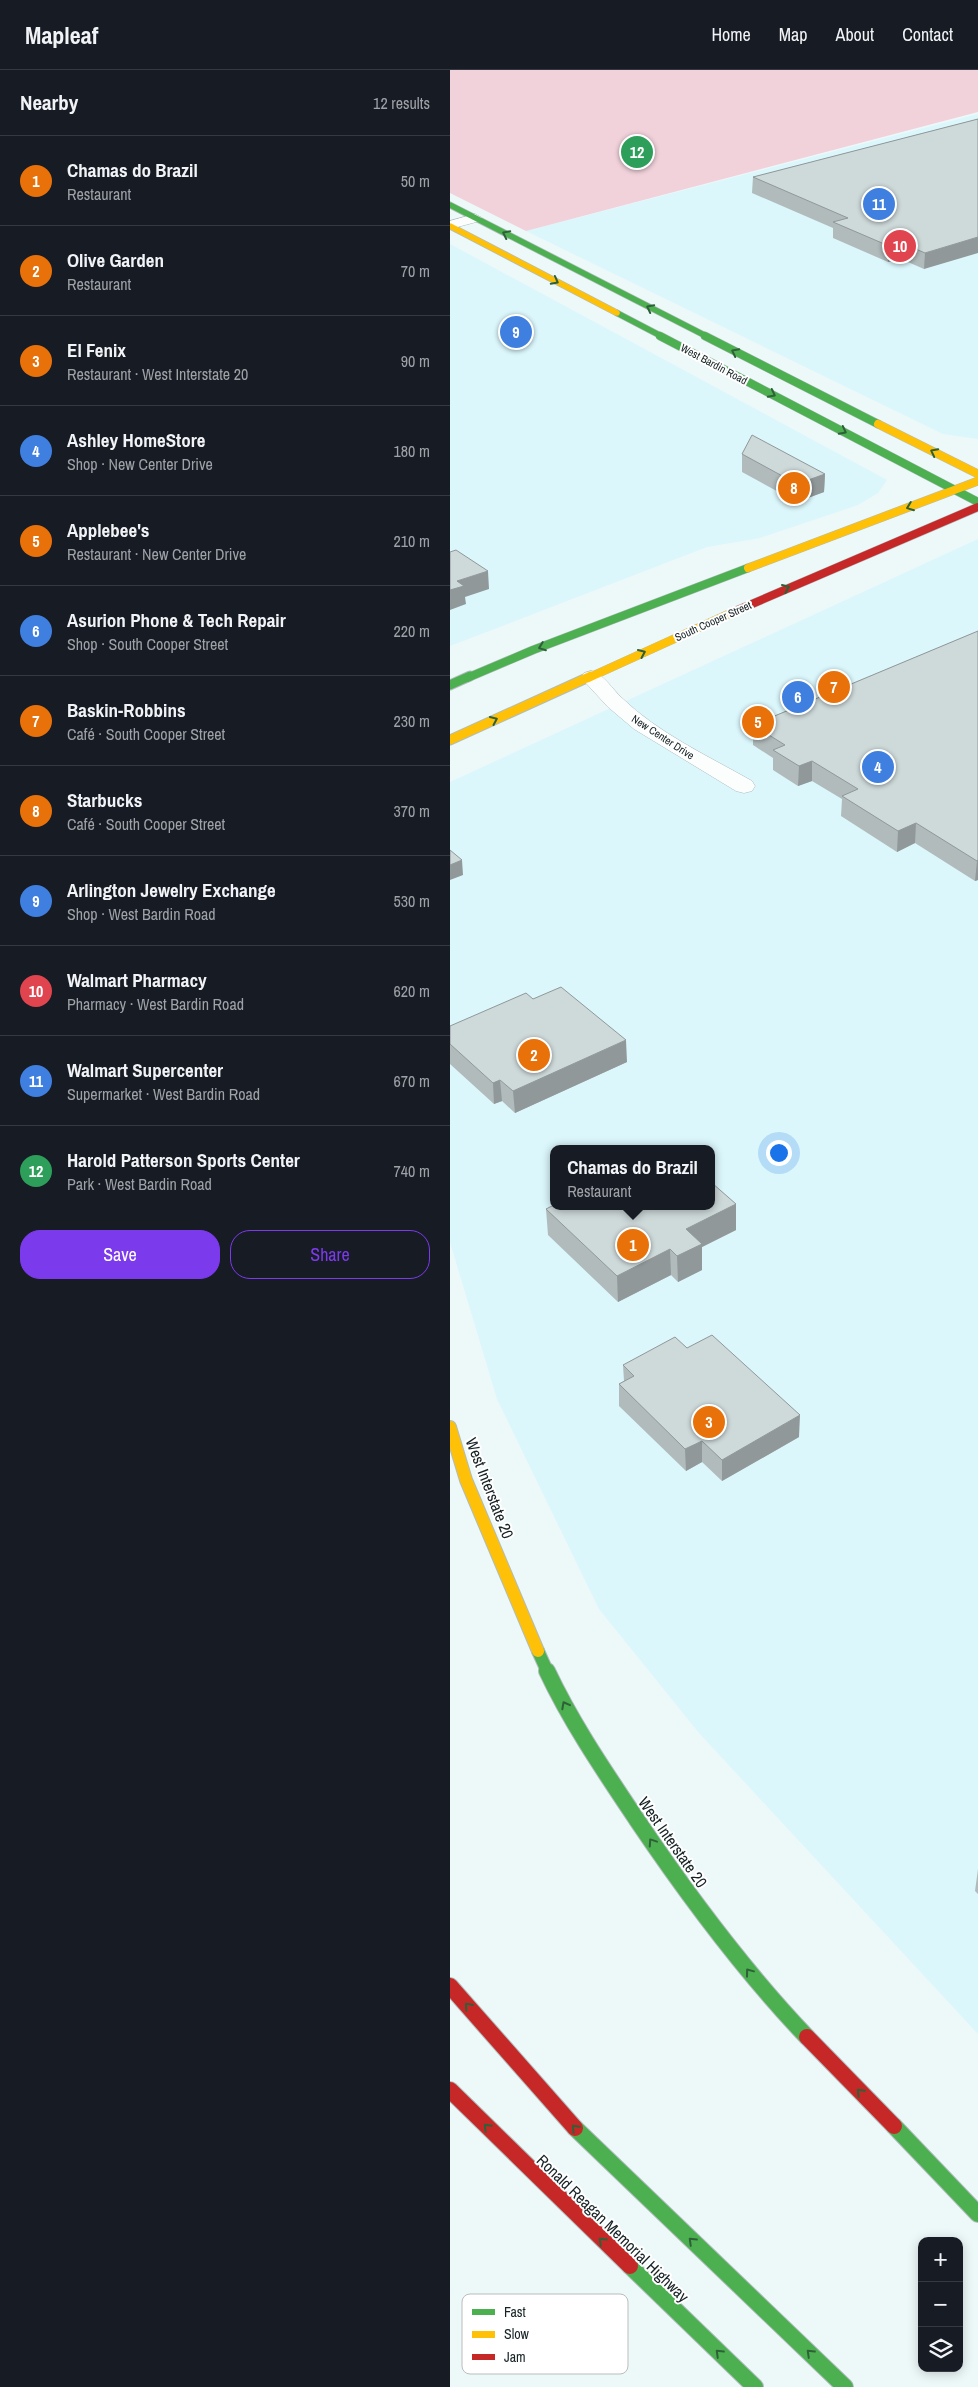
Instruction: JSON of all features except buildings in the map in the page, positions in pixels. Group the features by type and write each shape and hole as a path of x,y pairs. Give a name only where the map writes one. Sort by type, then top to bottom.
{"main road":[{"name":"West Bardin Road","path":"450,205 694,331 978,474"},
{"name":"West Bardin Road","path":"450,225 978,502"},
{"path":"666,340 694,331"},
{"path":"450,685 533,650 978,481"},
{"name":"South Cooper Street","path":"450,740 586,671 978,507"},
{"path":"590,639 682,594"},
{"name":"West Interstate 20","path":"450,1427 466,1480 523,1616 544,1665 584,1742 671,1870 772,2002 894,2126 978,2204"},
{"path":"450,1986 570,2123 845,2387"},
{"name":"Ronald Reagan Memorial Highway","path":"450,2090 755,2387"},
{"path":"894,2126 978,2214"}],"street":[{"path":"450,225 475,218"},
{"name":"New Center Drive","path":"586,671 615,703 641,725 744,786"}],"shaded area":[{"path":"450,70 978,70 978,112 526,231 450,193"},
{"path":"978,114 978,439 943,434 526,231"},
{"path":"450,244 887,480 878,493 858,505 760,538 707,547 450,646"},
{"path":"978,539 978,2034 699,1733 599,1609 497,1399 450,1242 450,782"}],"traffic: fast":[{"path":"450,205 878,424"},
{"path":"617,313 978,502"},
{"path":"450,685 533,650 748,568"},
{"path":"538,1651 582,1736 674,1873 737,1958 807,2037"},
{"path":"894,2126 978,2214"},
{"path":"575,2128 845,2387"},
{"path":"630,2266 755,2387"}],"traffic: slow":[{"path":"450,226 617,313"},
{"path":"878,424 978,474"},
{"path":"748,568 978,481"},
{"path":"450,740 731,613"},
{"path":"450,1427 466,1480 538,1651"}],"traffic: jam":[{"path":"731,613 978,507"},
{"path":"450,1986 575,2128"},
{"path":"807,2037 894,2126"},
{"path":"450,2090 630,2266"}],"place":[{"name":"Harold Patterson Sports Center","path":"637,152"},
{"name":"Walmart Supercenter","path":"879,204"},
{"name":"Walmart Pharmacy","path":"900,246"},
{"name":"Arlington Jewelry Exchange","path":"516,332"},
{"name":"Starbucks","path":"794,488"},
{"name":"Baskin-Robbins","path":"834,687"},
{"name":"Asurion Phone & Tech Repair","path":"798,697"},
{"name":"Applebee's","path":"758,722"},
{"name":"Ashley HomeStore","path":"878,767"},
{"name":"Olive Garden","path":"534,1055"},
{"name":"Chamas do Brazil","path":"633,1245"},
{"name":"El Fenix","path":"709,1422"}]}
